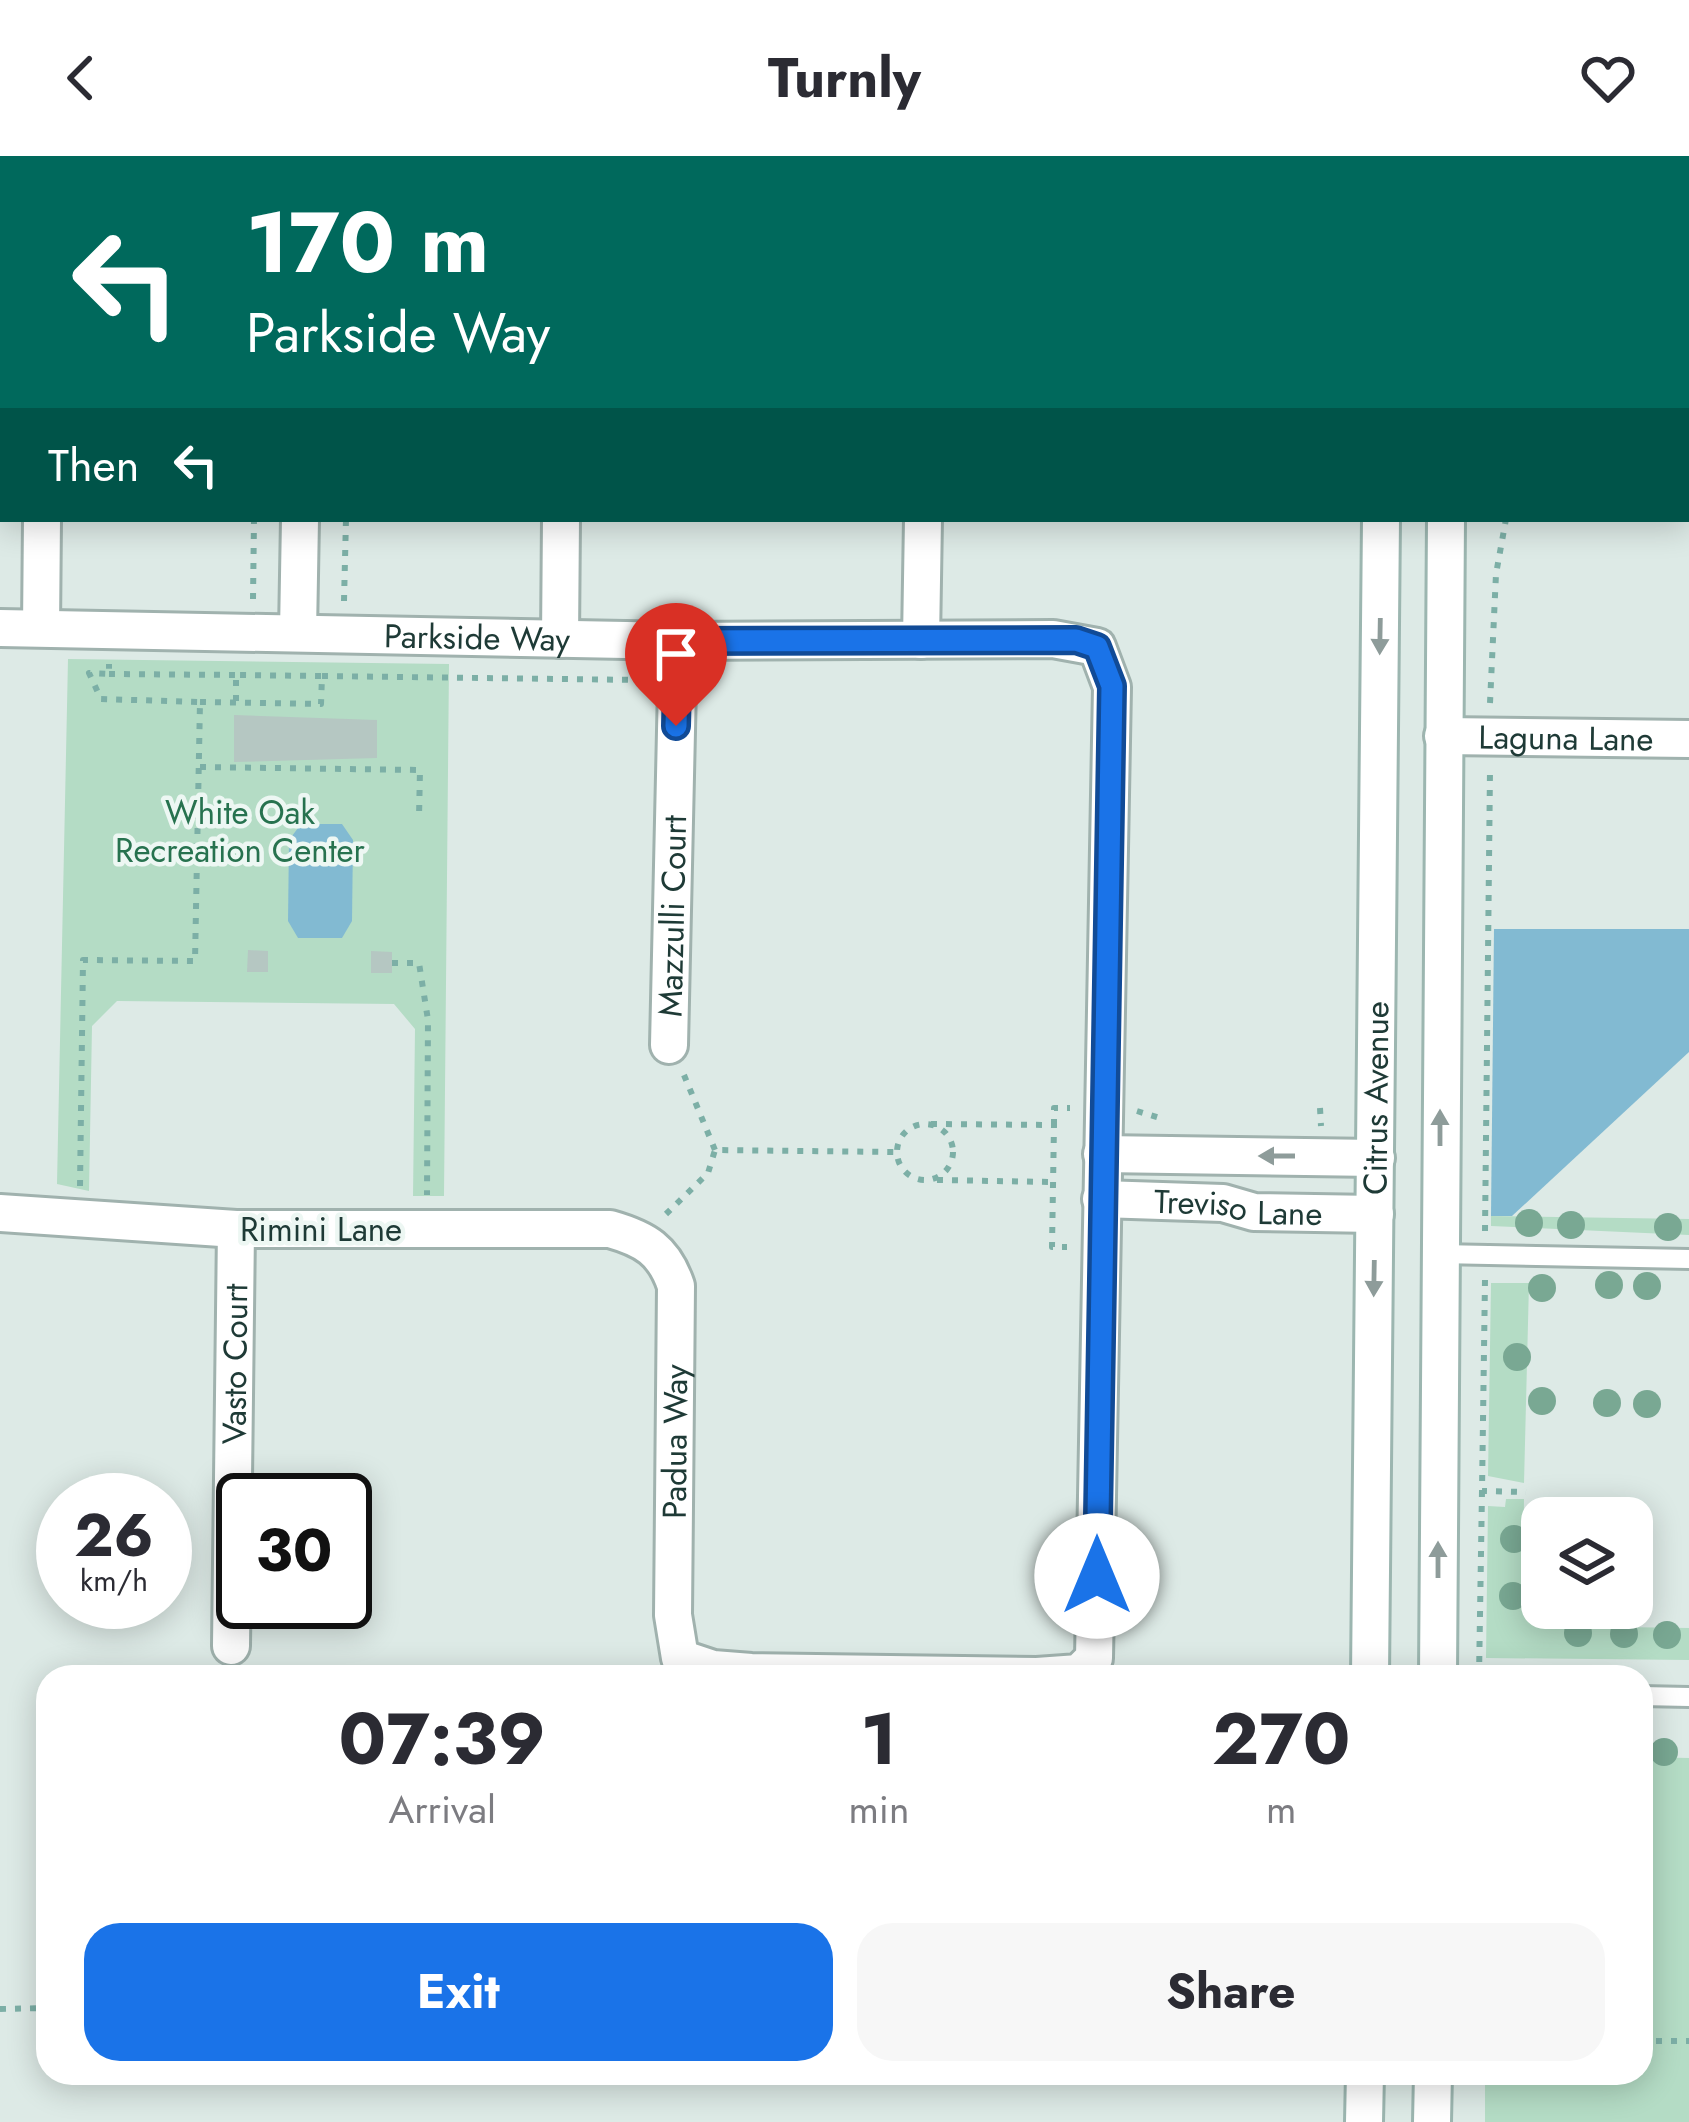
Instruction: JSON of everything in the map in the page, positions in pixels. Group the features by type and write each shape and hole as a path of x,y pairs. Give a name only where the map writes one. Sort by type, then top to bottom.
{"street":[{"path":"41,628 42,522"},
{"path":"298,632 300,522"},
{"path":"560,639 561,522"},
{"path":"921,640 923,522"},
{"name":"Citrus Avenue","path":"1370,1665 1381,522"},
{"name":"Citrus Avenue","path":"1438,1665 1446,522"},
{"name":"Parkside Way","path":"0,628 678,641 1076,640 1097,647 1112,686 1102,1154"},
{"name":"Mazzulli Court","path":"669,1046 678,641"},
{"name":"Laguna Lane","path":"1443,736 1689,740"},
{"path":"1101,1199 1102,1154"},
{"name":"Treviso Lane","path":"1102,1154 1376,1158"},
{"name":"Treviso Lane","path":"1101,1199 1222,1203 1254,1212 1375,1214"},
{"name":"Padua Way","path":"1090,1665 1096,1622 1101,1199"},
{"name":"Rimini Lane","path":"0,1213 236,1229 610,1229 642,1238"},
{"name":"Vasto Court","path":"231,1646 236,1229"},
{"name":"Padua Way","path":"642,1238 667,1260 676,1286 673,1615 680,1658 700,1665"},
{"path":"1364,2122 1365,2085"},
{"path":"1432,2085 1432,2122"}],"lane":[{"path":"1222,1203 1224,1156"},
{"path":"1439,1254 1689,1258"},
{"path":"1653,1696 1689,1697"}],"path":[{"path":"253,632 254,522"},
{"path":"343,634 346,522"},
{"path":"1478,1665 1491,631 1506,522"},
{"path":"109,631 109,674"},
{"path":"322,676 321,704 101,699 89,674 322,676 677,681"},
{"path":"236,675 236,703"},
{"path":"80,1219 82,960 195,961 200,702"},
{"path":"199,766 419,770 419,817"},
{"path":"197,818 256,819"},
{"path":"392,963 418,963 428,1020 427,1229"},
{"path":"642,1238 708,1173 715,1150 704,1114 669,1046"},
{"path":"932,1124 947,1134 953,1152 947,1169 932,1180"},
{"path":"932,1124 1054,1124 1053,1182 932,1180 906,1173 897,1152 905,1131 932,1124"},
{"path":"715,1150 897,1152"},
{"path":"1482,1491 1526,1492"},
{"path":"0,2009 36,2008"},
{"path":"1653,2041 1689,2041"}],"green space":[{"name":"White Oak Recreation Center","path":"68,659 449,664 444,1196 413,1196 415,1029 394,1004 117,1001 92,1026 89,1191 57,1184"},
{"path":"1491,1216 1689,1219 1689,1235 1491,1226"},
{"path":"1491,1283 1529,1283 1524,1483 1488,1476"},
{"path":"1506,1499 1521,1499 1521,1629 1689,1628 1689,1660 1486,1658 1488,1506 1505,1507"},
{"path":"1653,1757 1689,1758 1689,2122 1485,2122 1485,2085 1653,2085"}],"water":[{"path":"301,824 342,824 353,840 352,921 342,938 298,938 288,921 289,840"},
{"path":"1494,929 1689,929 1689,1052 1512,1216 1491,1216"}],"building":[{"path":"234,715 377,720 377,758 234,762"},
{"path":"248,950 268,951 268,972 247,972"},
{"path":"371,951 392,952 392,973 371,973"}],"route":[{"path":"676,726 678,641 1076,640 1097,647 1107,665 1112,686 1097,1576"}]}
